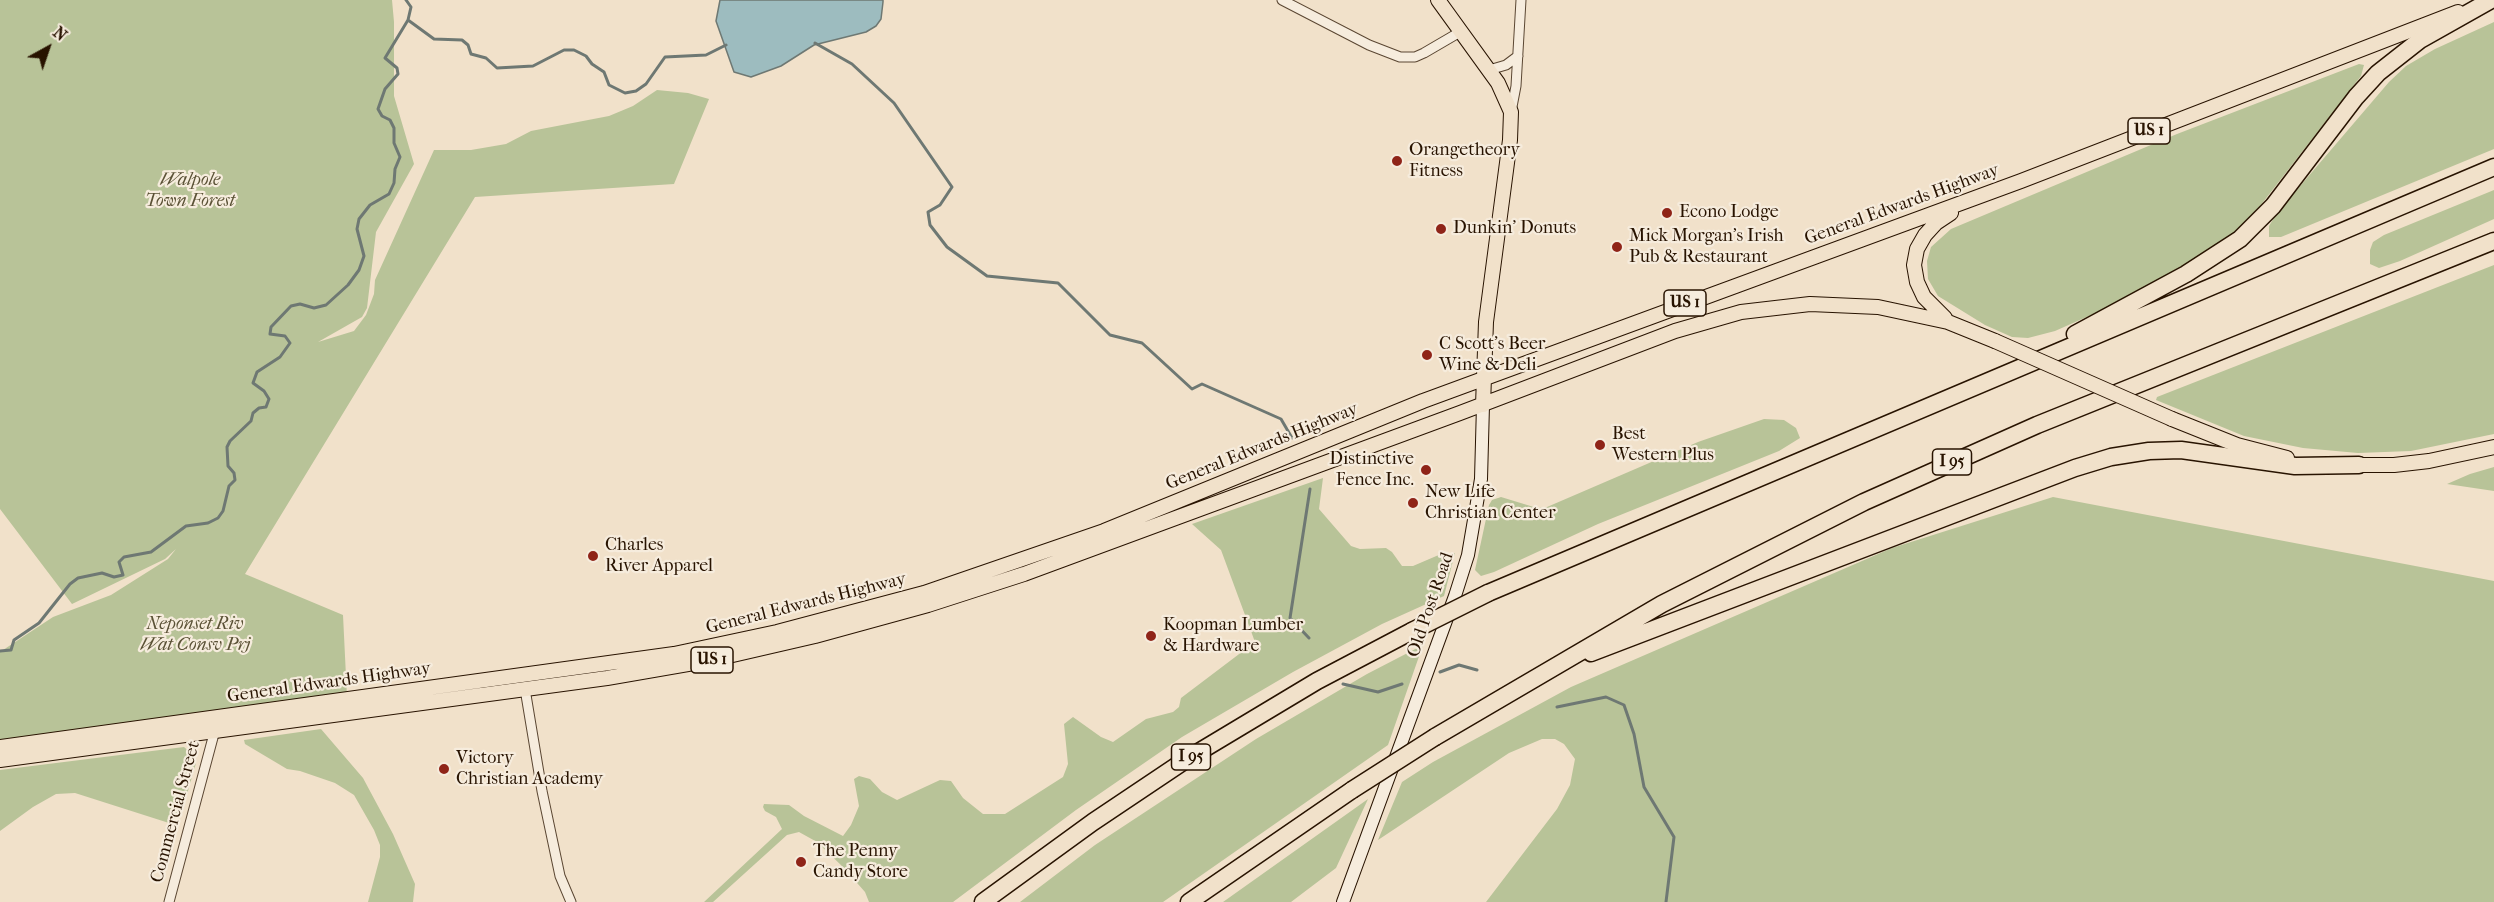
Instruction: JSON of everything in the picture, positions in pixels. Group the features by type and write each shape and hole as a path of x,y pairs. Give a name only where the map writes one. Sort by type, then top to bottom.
{"highway":[{"path":"2022,366 2229,248 2273,206 2351,103 2374,78 2420,40 2490,0"},
{"name":"I 95","path":"983,902 1093,822 1195,754 1300,691 1488,593 2494,167"},
{"name":"I 95","path":"1189,902 1352,790 1435,737 1551,667 1662,604 1746,560 1932,470 2080,407 2494,241"},
{"path":"1551,667 2074,468 2111,457 2149,451 2181,450 2295,466 2359,465"}],"main road":[{"path":"1438,0 1501,87 1510,112"},
{"name":"General Edwards Highway","path":"0,747 674,654 846,615 958,582 1104,531 1406,407 2021,181 2490,0"},
{"name":"Old Post Road","path":"1342,902 1468,555 1481,479 1485,330 1510,140 1510,112"},
{"path":"1957,325 1936,311 1921,292 1915,271 1919,244 1928,231 1946,216 2021,181"},
{"name":"General Edwards Highway","path":"0,760 525,688 711,660 804,639 919,608 1024,574 1483,405 1692,325 1758,308 1810,304 1860,305 1905,311 1957,325 2220,439 2262,452 2305,461 2359,465 2429,461 2494,447"}],"street":[{"path":"1282,0 1370,45 1400,57 1415,57 1460,32"},
{"name":"Old Post Road","path":"1510,112 1516,86 1521,0"},
{"path":"1489,70 1506,65 1518,56"},
{"path":"525,688 542,791 560,876 572,902"},
{"name":"Commercial Street","path":"169,902 215,730"}],"green space":[{"name":"Walpole Town Forest","path":"0,0 392,0 394,96 414,164 376,232 367,308 362,317 318,342 354,331 366,315 374,294 375,280 434,150 471,150 506,144 531,131 609,116 633,106 657,90 688,93 709,99 674,184 475,197 245,574 343,615 347,697 0,740 0,652 53,617 111,595 168,559 176,549 165,559 72,604 0,509"},
{"path":"2494,22 2494,149 2281,237 2269,237 2269,226 2277,213 2389,82 2406,66 2435,49"},
{"path":"2359,64 2364,65 2361,76 2260,206 2237,230 2210,251 2109,307 2055,331 2028,338 2012,337 1985,325 1938,296 1928,279 1927,261 1931,247 1951,229 2177,134"},
{"path":"2494,190 2494,219 2400,261 2379,268 2370,264 2370,250 2373,242 2384,235"},
{"path":"2494,265 2494,434 2411,451 2358,453 2303,448 2244,436 2156,400 2157,397"},
{"path":"1764,419 1784,420 1796,428 1800,438 1779,451 1598,524 1494,572 1481,576 1475,570 1492,500 1501,497 1537,508 1547,507 1698,442"},
{"path":"2494,467 2494,491 2447,484 2470,474"},
{"path":"1323,478 1319,509 1351,546 1360,549 1386,548 1392,552 1402,566 1413,566 1441,554 1455,553 1444,596 1382,624 1293,672 1182,737 1076,810 953,902 869,902 865,892 843,867 817,842 799,832 787,835 713,902 704,902 782,829 776,817 765,811 764,804 789,805 804,816 843,836 851,825 859,806 854,779 859,776 870,779 882,792 897,800 940,780 951,781 963,798 983,814 1005,814 1063,777 1068,764 1064,724 1073,717 1101,737 1113,742 1146,719 1173,712 1179,707 1181,698 1255,642 1221,550 1192,524"},
{"path":"2053,497 2494,581 2494,902 1486,902 1557,809 1570,785 1575,759 1564,744 1555,739 1542,739 1509,753 1378,840 1402,782 1433,762 1571,687 1892,548"},
{"path":"1423,645 1388,745 1163,902 1020,902 1095,845 1256,739 1367,674"},
{"path":"321,729 363,778 393,834 415,884 413,902 368,902 380,857 380,845 354,795 335,783 287,769 245,744 244,740"},
{"path":"184,747 192,754 196,763 181,815 169,823 75,793 56,794 33,807 0,831 0,770"},
{"path":"1368,799 1336,868 1291,902 1223,902"}],"water":[{"path":"720,0 883,0 883,2 881,19 876,26 866,32 814,45 781,66 751,77 734,72 716,21"}],"waterway":[{"path":"0,651 11,650 14,640 39,623 70,584 78,578 102,573 114,577 123,575 119,562 124,557 151,552 186,526 208,523 218,518 223,511 229,486 235,480 234,473 228,466 227,447 230,441 251,421 253,413 259,408 266,407 269,399 264,391 253,383 257,372 280,357 290,343 285,336 270,334 271,327 291,306 300,304 314,308 326,305 348,285 359,270 364,256 357,229 359,219 370,205 389,194 394,183 395,169 400,157 394,143 394,128 390,120 382,116 378,109 385,89 398,74 397,68 385,58 408,20 411,7 406,0"},
{"path":"408,20 434,39 462,40 468,45 471,54 486,58 497,68 533,66 564,50 574,50 586,56 592,64 604,72 609,85 625,93 636,91 646,84 665,57 706,55 726,45"},
{"path":"815,43 852,64 894,103 952,187 940,205 928,212 930,225 947,247 987,276 1058,283 1110,335 1142,343 1192,389 1202,384 1281,419 1292,438"},
{"path":"1309,638 1290,618 1310,489"},
{"path":"1440,672 1459,665 1477,670"},
{"path":"1343,684 1378,692 1402,684"},
{"path":"1557,707 1606,697 1624,705 1634,734 1644,787 1674,837 1666,902"}],"place":[{"name":"Orangetheory Fitness","path":"1397,161"},
{"name":"Econo Lodge","path":"1667,213"},
{"name":"Dunkin' Donuts","path":"1441,229"},
{"name":"Mick Morgan's Irish Pub & Restaurant","path":"1617,247"},
{"name":"C Scott's Beer Wine & Deli","path":"1427,355"},
{"name":"Best Western Plus","path":"1600,445"},
{"name":"Distinctive Fence Inc.","path":"1426,470"},
{"name":"New Life Christian Center","path":"1413,503"},
{"name":"Charles River Apparel","path":"593,556"},
{"name":"Koopman Lumber & Hardware","path":"1151,636"},
{"name":"Victory Christian Academy","path":"444,769"},
{"name":"The Penny Candy Store","path":"801,862"}],"park label":[{"name":"Neponset Riv Wat Consv Prj","path":"195,635"}]}
